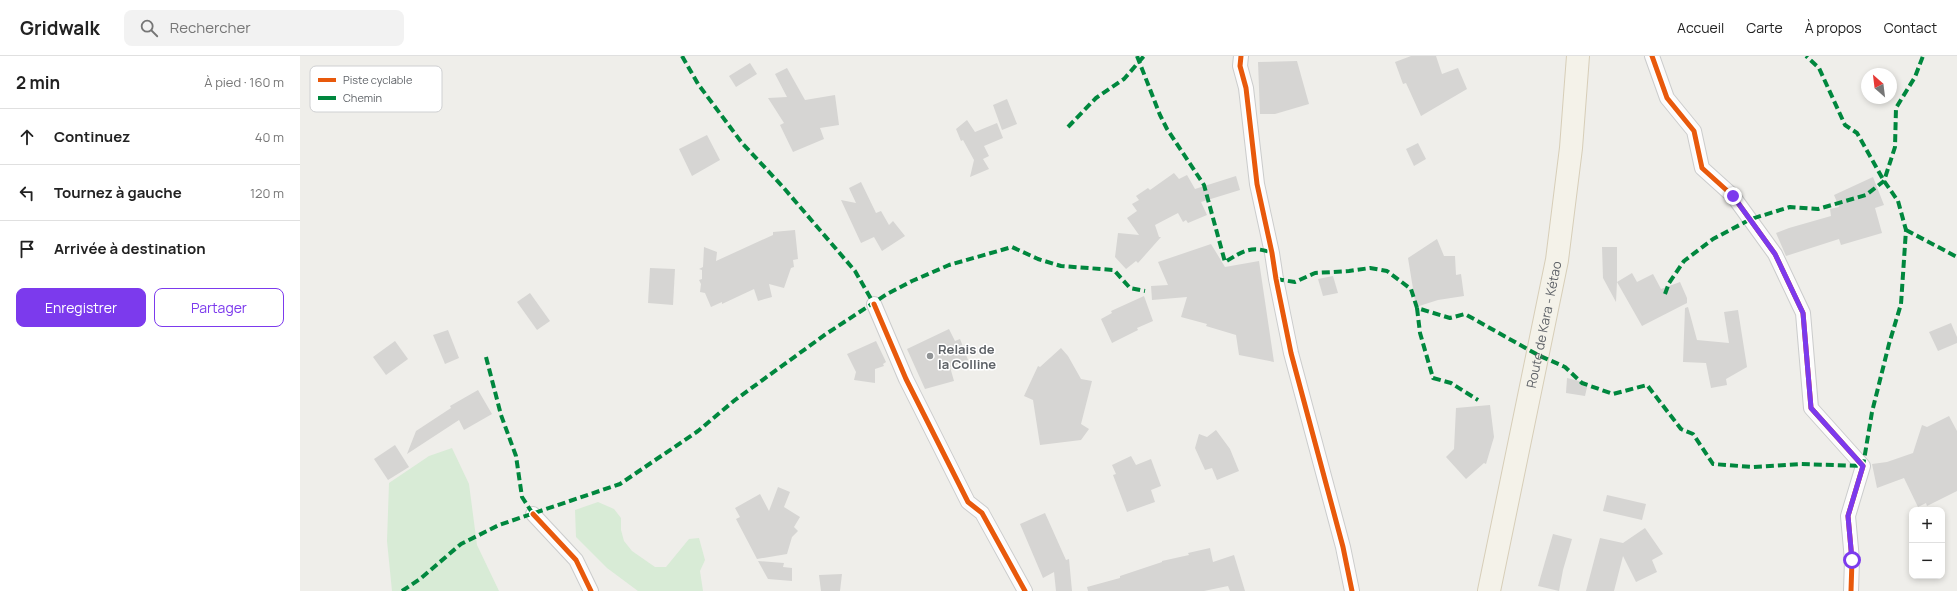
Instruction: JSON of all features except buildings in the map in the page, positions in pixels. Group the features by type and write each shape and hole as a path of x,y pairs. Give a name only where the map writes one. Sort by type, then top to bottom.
{"main road":[{"name":"Route de Kara - Kétao","path":"1489,591 1557,260 1571,148 1578,56"}],"street":[{"path":"1241,56 1240,66 1246,88 1257,184 1272,253 1277,286 1291,353 1343,547 1352,591"},
{"path":"1652,56 1667,98 1694,131 1702,168 1733,196 1775,254 1803,313 1811,408 1863,466 1848,516 1852,560 1851,591"},
{"path":"874,304 906,379 968,502 982,513 1025,591"},
{"path":"533,514 576,560 591,591"}],"green space":[{"path":"452,448 469,484 477,545 499,591 392,591 387,541 389,483 429,456"},
{"path":"598,502 614,509 621,518 621,530 624,541 632,551 655,567 666,567 689,539 699,538 705,560 700,571 703,591 638,591 607,568 576,537 575,510"}],"marked path":[{"path":"682,56 698,84 742,143 783,187 855,271 874,304"},
{"path":"1137,56 1167,129 1204,185 1225,262 1243,252 1253,249 1259,249 1272,253"},
{"path":"1068,127 1096,98 1124,79 1144,56"},
{"path":"1276,279 1295,282 1315,273 1370,268 1387,271 1411,289 1417,308 1450,318 1465,314 1538,355 1565,367 1582,383 1613,394 1647,385 1681,429 1693,434 1713,464 1753,467 1800,464 1863,466 1872,412 1889,344 1901,304 1906,230 1898,201 1884,181 1857,133 1845,125 1819,68 1806,56"},
{"path":"1665,294 1669,283 1684,261 1713,239 1751,219 1790,207 1818,209 1866,195 1884,181 1895,147 1896,108 1915,77 1923,56"},
{"path":"1906,230 1957,257"},
{"path":"402,591 420,579 461,544 499,525 620,484 698,431 735,400 826,334 887,294 949,265 1012,247 1038,259 1061,266 1114,270 1130,288 1145,291"},
{"path":"1417,308 1420,333 1433,378 1451,383 1478,400"},
{"path":"486,357 501,415 516,456 522,497 533,514"}],"cycle path":[{"path":"1241,56 1240,66 1246,88 1257,184 1291,353 1343,547 1352,591"},
{"path":"1652,56 1667,98 1694,131 1702,168 1733,196 1775,254 1803,313 1811,408 1863,466 1848,516 1852,560 1851,591"},
{"path":"874,304 906,379 968,502 982,513 1025,591"},
{"path":"533,514 576,560 591,591"}],"place":[{"name":"Relais de la Colline","path":"930,356"}],"route":[{"path":"1733,196 1775,254 1803,313 1811,408 1863,466 1848,516 1852,560"}]}
